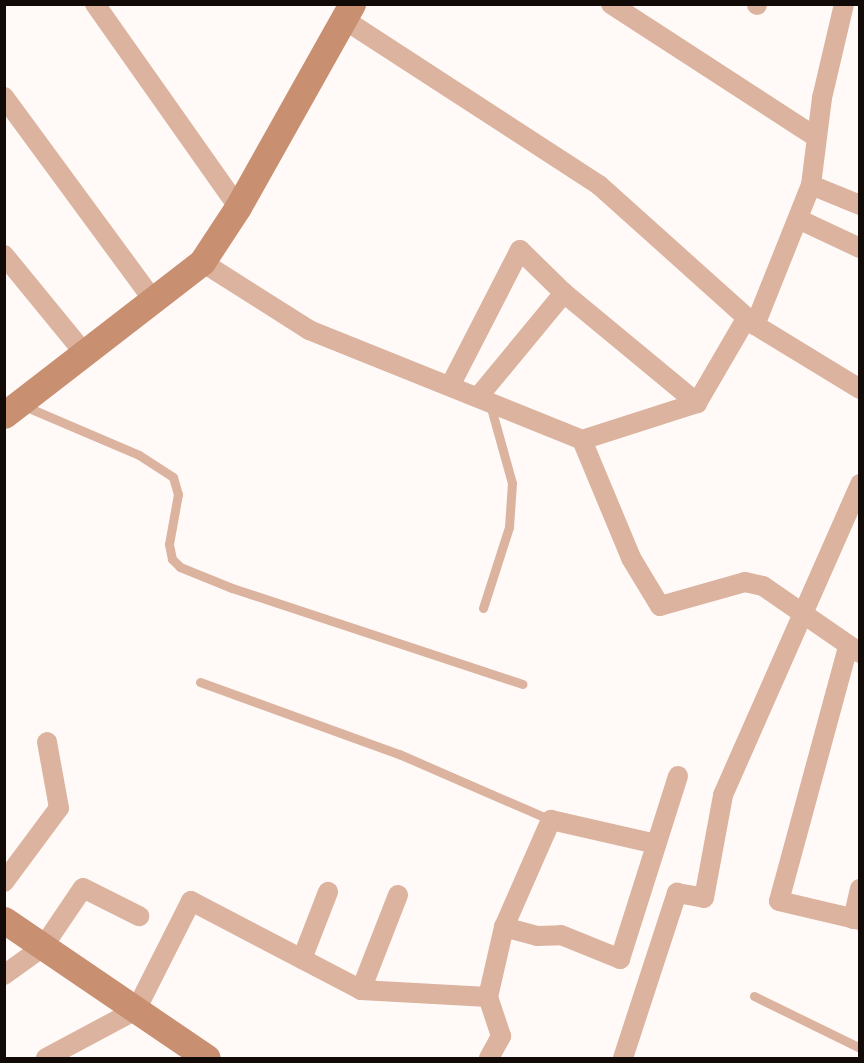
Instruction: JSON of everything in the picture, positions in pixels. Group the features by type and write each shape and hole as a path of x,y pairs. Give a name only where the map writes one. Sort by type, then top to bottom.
{"street":[{"path":"95,4 238,207"},
{"path":"611,4 816,137"},
{"path":"202,262 309,330 582,440 697,403 751,321 798,219 811,185 816,137 844,4"},
{"path":"12,410 202,262 238,207 348,12 599,185 751,321 860,389"},
{"path":"4,98 154,301"},
{"path":"811,185 860,205"},
{"path":"798,219 860,248"},
{"path":"450,386 520,250 564,293 697,403"},
{"path":"4,255 85,354"},
{"path":"484,400 564,293"},
{"path":"582,440 631,558 660,606 745,582 763,586 854,650 779,901 856,920 860,889"},
{"path":"622,1059 677,893 704,898 723,795 860,484"},
{"path":"4,882 59,808 47,742"},
{"path":"504,927 537,936 561,935 620,959 678,776"},
{"path":"489,1059 501,1036 488,997 504,927 551,820 656,844"},
{"path":"4,975 44,947 83,888 139,916"},
{"path":"302,959 328,892"},
{"path":"361,990 398,895"},
{"path":"46,1059 136,1010 191,901 361,990 488,997"},
{"path":"4,920 136,1010 196,1056"}],"lane":[{"path":"483,608 509,527 512,483 484,400"},
{"path":"12,410 139,455 173,477 178,494 169,544 172,558 180,567 232,588 523,684"},
{"path":"200,682 399,754 551,820"},
{"path":"754,996 860,1048"}]}
